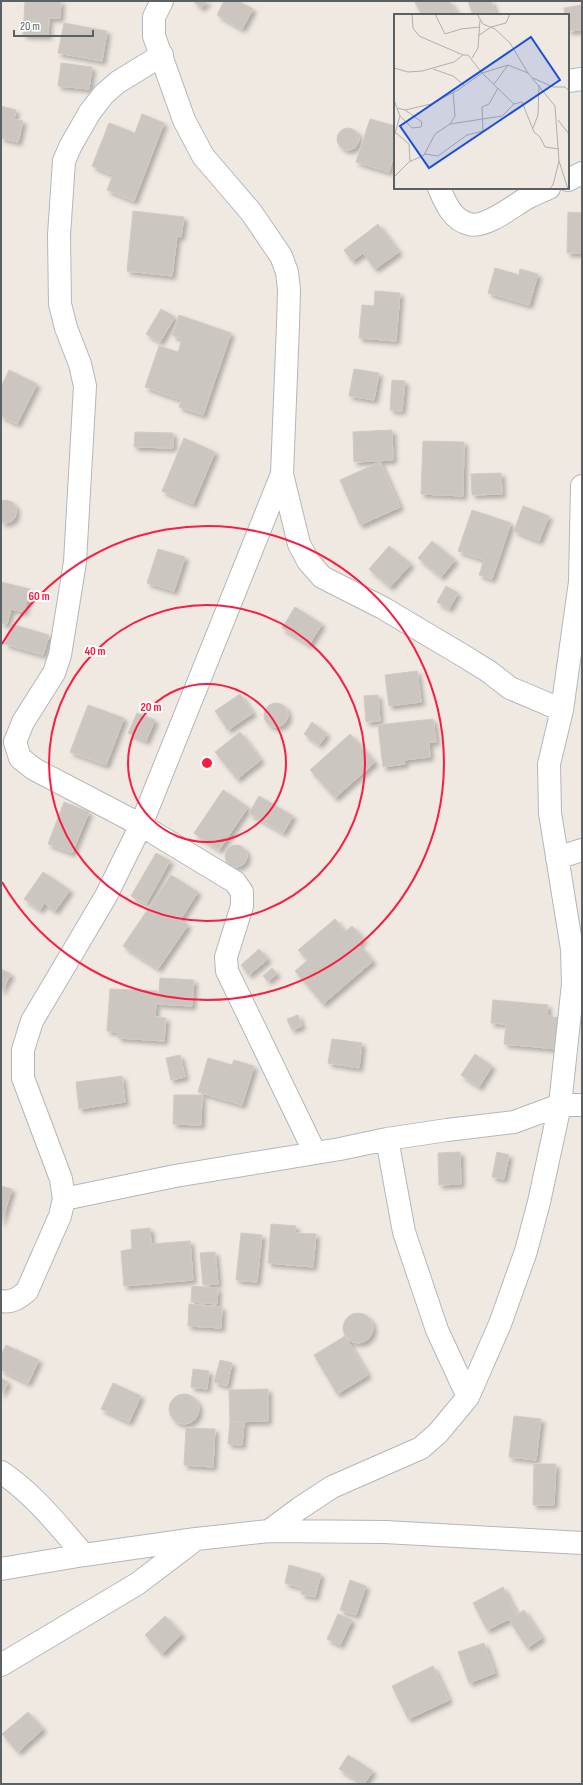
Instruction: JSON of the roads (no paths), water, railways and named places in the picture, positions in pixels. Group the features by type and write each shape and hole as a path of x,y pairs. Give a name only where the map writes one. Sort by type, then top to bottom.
{"street":[{"path":"162,1 154,17 154,36 184,120 203,156 251,212 281,256 287,272 289,290 282,474 299,544 308,560 322,577 383,608 488,671 510,688 562,710"},
{"path":"162,55 118,82 104,94 90,112 70,145 64,161 59,235 60,304 66,328 80,364 85,386 75,562 60,655 54,673 23,722 16,742 20,758 34,769 141,824 235,882 242,892 242,906 226,957 227,971 315,1153"},
{"path":"569,81 582,79"},
{"path":"569,180 582,173"},
{"path":"439,189 446,206 455,216 469,225 482,224 528,197 547,189"},
{"path":"1,1301 7,1302 18,1299 28,1290 60,1216 64,1199 61,1180 23,1078 22,1050 32,1021 106,896 141,824 282,474"},
{"path":"269,1531 300,1508 332,1488 421,1448 438,1433 468,1397 500,1324 526,1252 539,1202 560,1105 573,984 572,949 550,813 549,764 562,710 580,582 582,486"},
{"path":"557,858 582,850"},
{"path":"64,1199 175,1176 315,1153 387,1139 514,1122 560,1105 582,1105"},
{"path":"387,1139 404,1232 437,1330 468,1397"},
{"path":"1,1472 20,1485 41,1505 84,1555"},
{"path":"1,1569 84,1555 196,1539 269,1531 385,1532 582,1543"},
{"path":"1,1664 137,1584 196,1539"}]}
